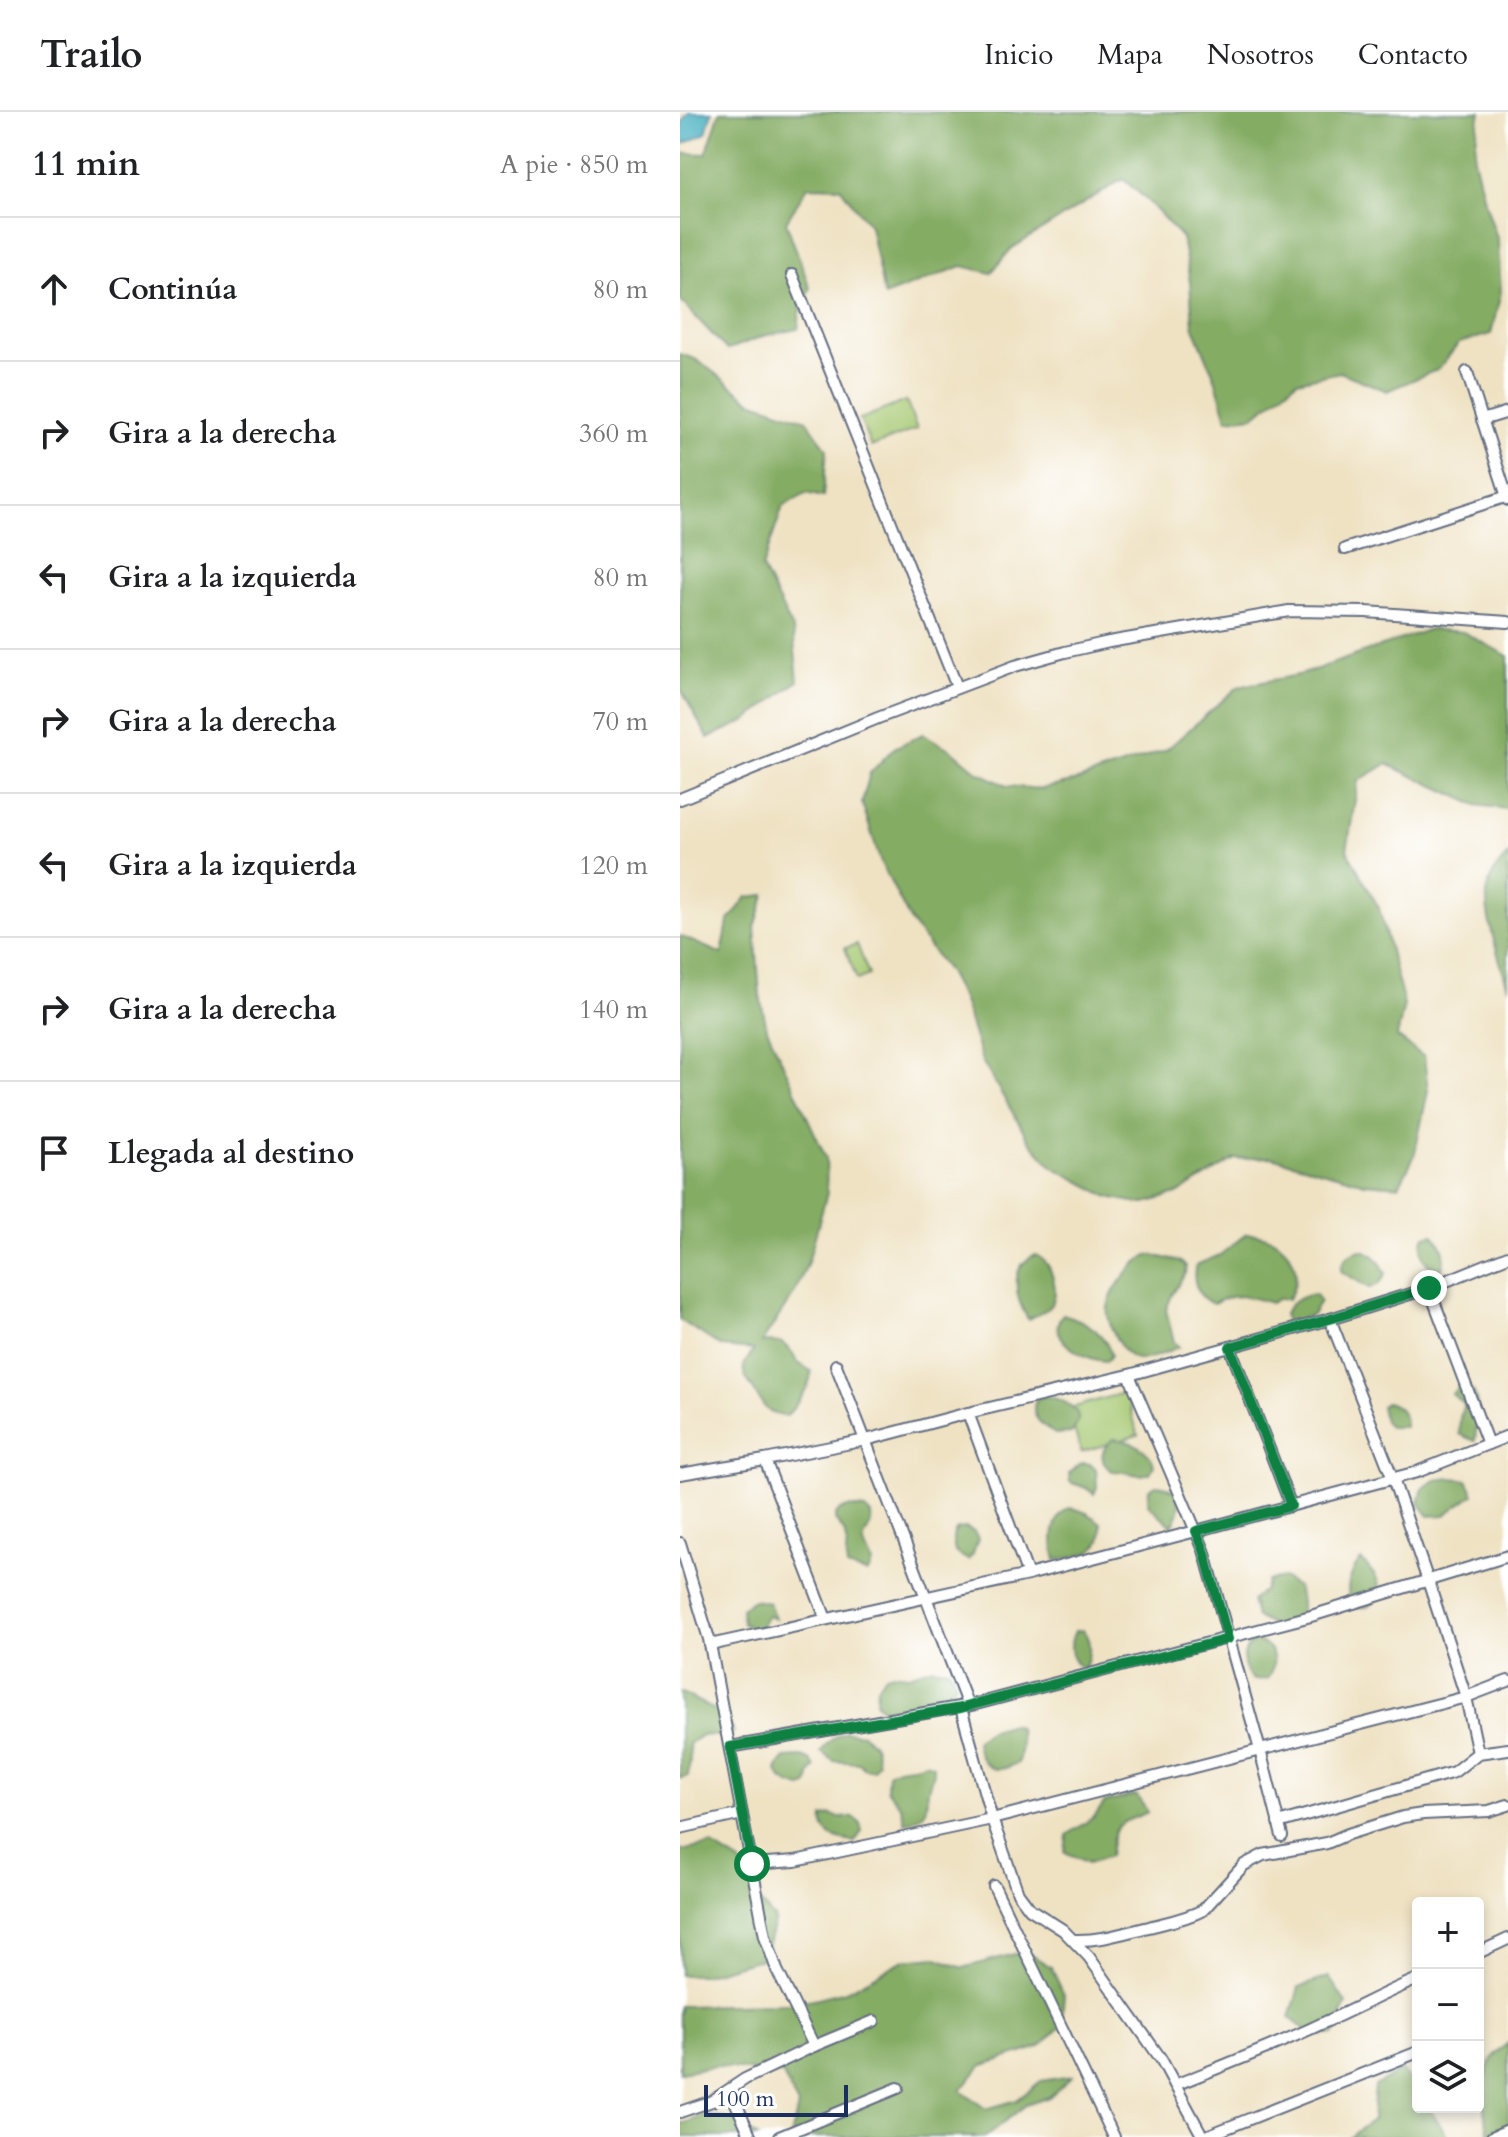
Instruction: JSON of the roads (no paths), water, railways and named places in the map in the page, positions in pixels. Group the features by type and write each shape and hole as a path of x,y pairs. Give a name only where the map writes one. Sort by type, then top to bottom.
{"street":[{"path":"792,275 957,687"},
{"path":"1345,549 1508,497 1467,372"},
{"path":"1482,420 1508,412"},
{"path":"680,799 957,687 1015,666 1109,642 1289,611 1366,612 1508,622"},
{"path":"680,1474 866,1440 1129,1375 1429,1288 1508,1256"},
{"path":"1429,1288 1488,1444"},
{"path":"1330,1319 1393,1479 1428,1581 1466,1697 1478,1753"},
{"path":"1230,1347 1291,1506"},
{"path":"836,1365 927,1597 964,1707 992,1819 1018,1893 1030,1909 1063,1930 1089,1957 1161,2059 1203,2137 1412,2054"},
{"path":"1129,1375 1204,1550 1282,1836"},
{"path":"968,1413 1028,1575"},
{"path":"710,1645 1028,1575 1196,1531 1417,1472 1508,1436"},
{"path":"765,1460 826,1619"},
{"path":"680,1543 710,1645 765,1936 777,1970 814,2046"},
{"path":"730,1747 964,1707 1228,1639 1508,1556"},
{"path":"752,1864 795,1861 992,1819 1466,1697 1508,1681"},
{"path":"1278,1823 1454,1772 1478,1753 1508,1749"},
{"path":"1074,1940 1104,1939 1182,1920 1203,1910 1244,1865 1263,1855 1327,1843 1403,1817 1489,1811 1508,1805"},
{"path":"680,1828 742,1814"},
{"path":"994,1886 1114,2137"},
{"path":"1484,1950 1508,1939"},
{"path":"1175,2085 1252,2055 1412,1982"},
{"path":"680,2112 712,2101 745,2079 874,2021"},
{"path":"779,2137 898,2088"},
{"path":"730,2090 751,2137"},
{"path":"1492,2137 1508,2130"}],"water":[{"path":"689,112 712,112 706,133 680,146 680,125"}]}
